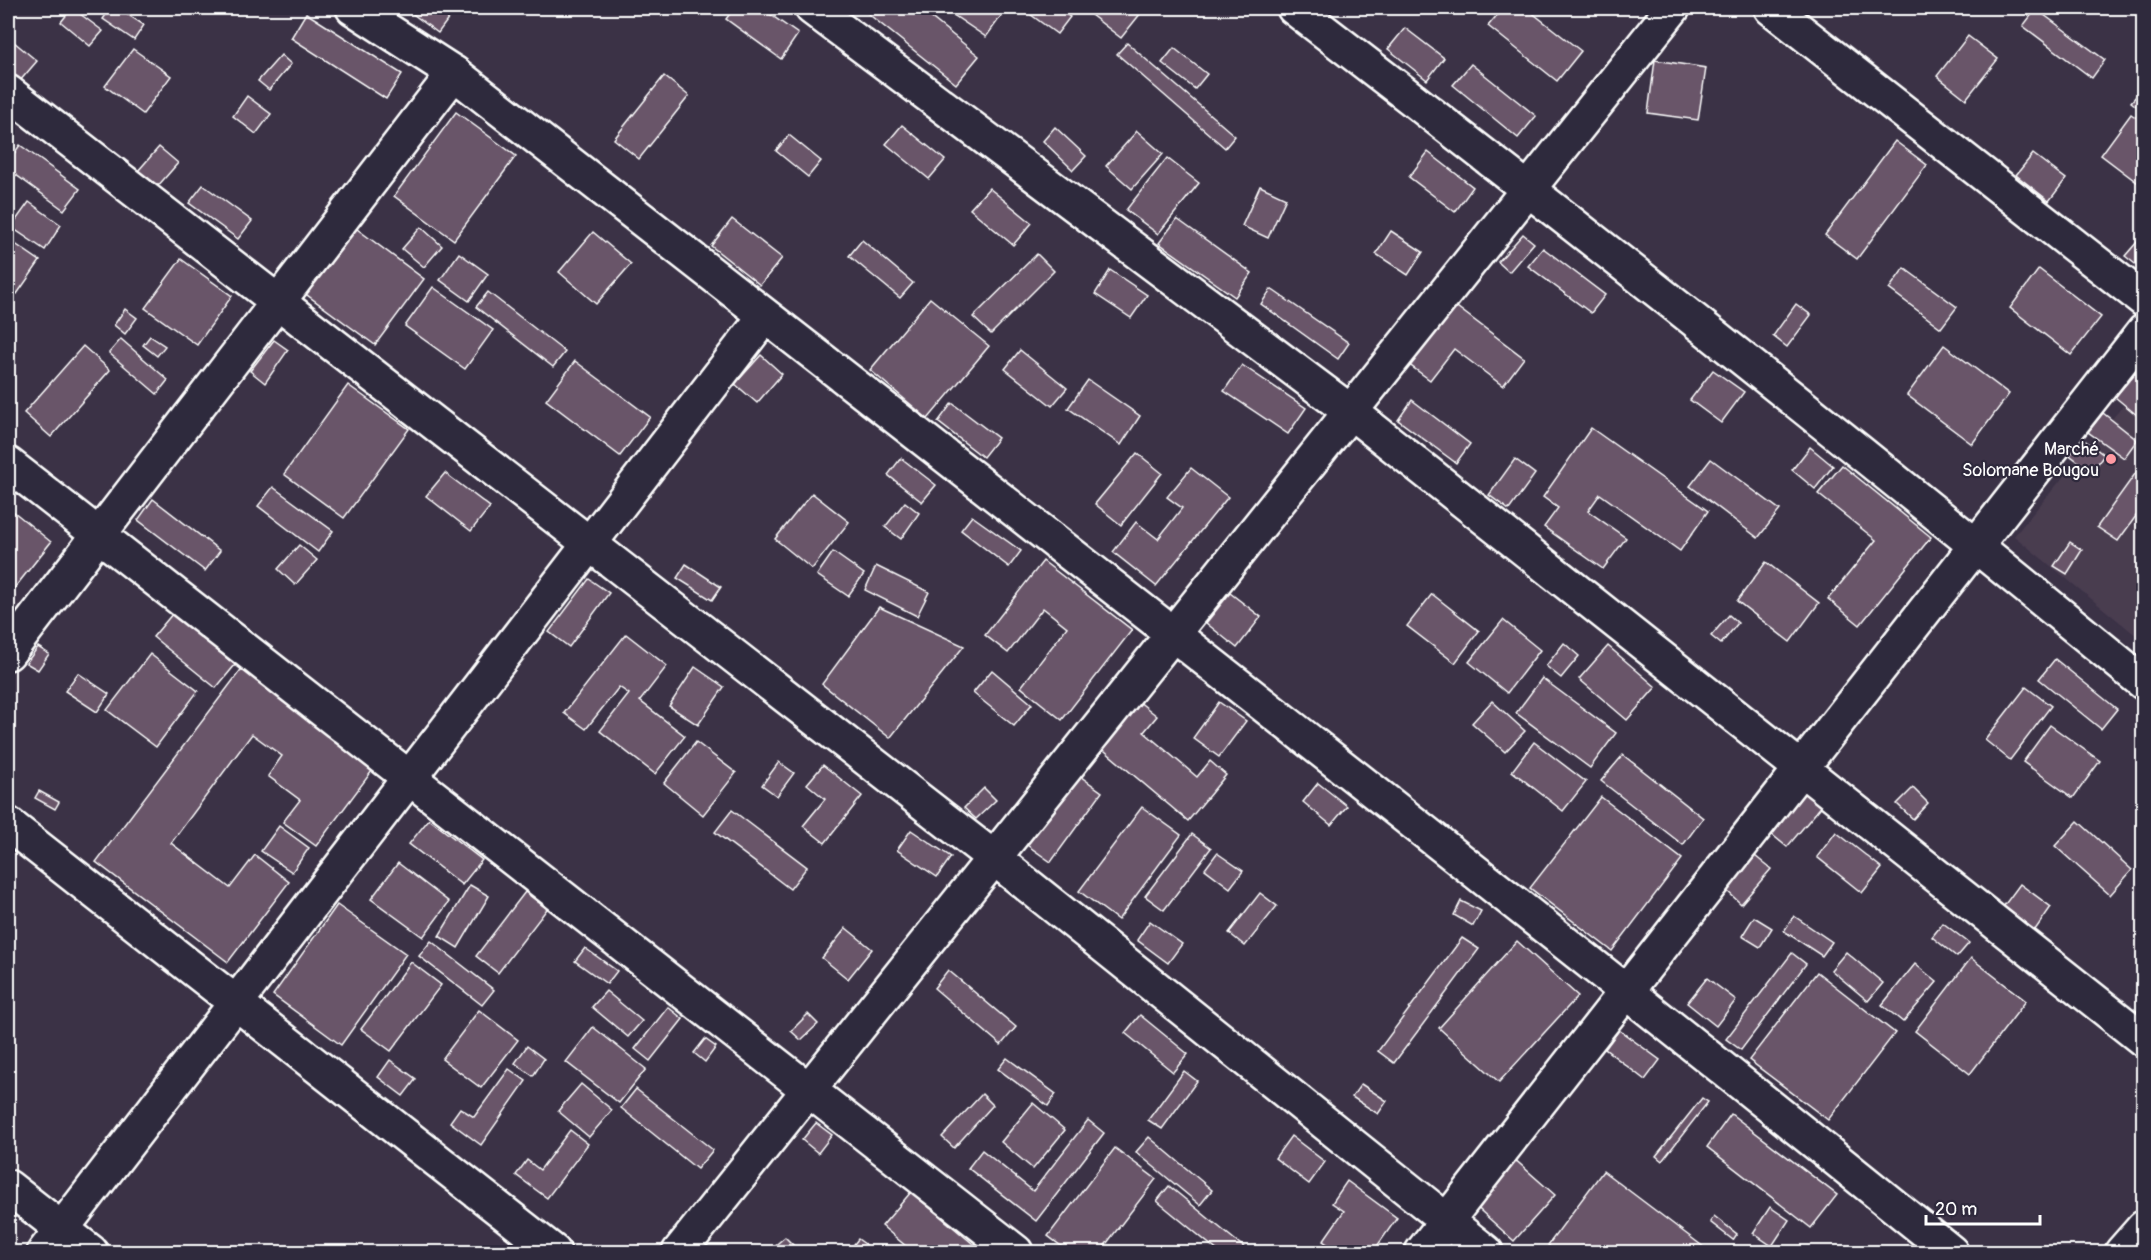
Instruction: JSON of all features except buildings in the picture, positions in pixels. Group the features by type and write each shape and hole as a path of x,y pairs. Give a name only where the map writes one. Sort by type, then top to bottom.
{"street":[{"path":"353,8 454,74 765,316 1173,634 1951,1252"},
{"path":"812,8 1351,412 2144,1040"},
{"path":"1294,8 1529,188 1976,544 2144,683"},
{"path":"679,1252 1673,8"},
{"path":"1771,8 2144,300"},
{"path":"8,653 454,74"},
{"path":"8,92 994,858 1486,1252"},
{"path":"53,1241 765,316"},
{"path":"1422,1252 2144,331"},
{"path":"8,464 1016,1252"},
{"path":"8,824 554,1252"},
{"path":"8,1187 53,1241 92,1252"},
{"path":"2122,1252 2144,1227"}],"shaded area":[{"name":"Marché Solomane Bougou","path":"2143,382 2143,641 2014,536"}],"place":[{"name":"Marché Solomane Bougou","path":"2111,459"}]}
